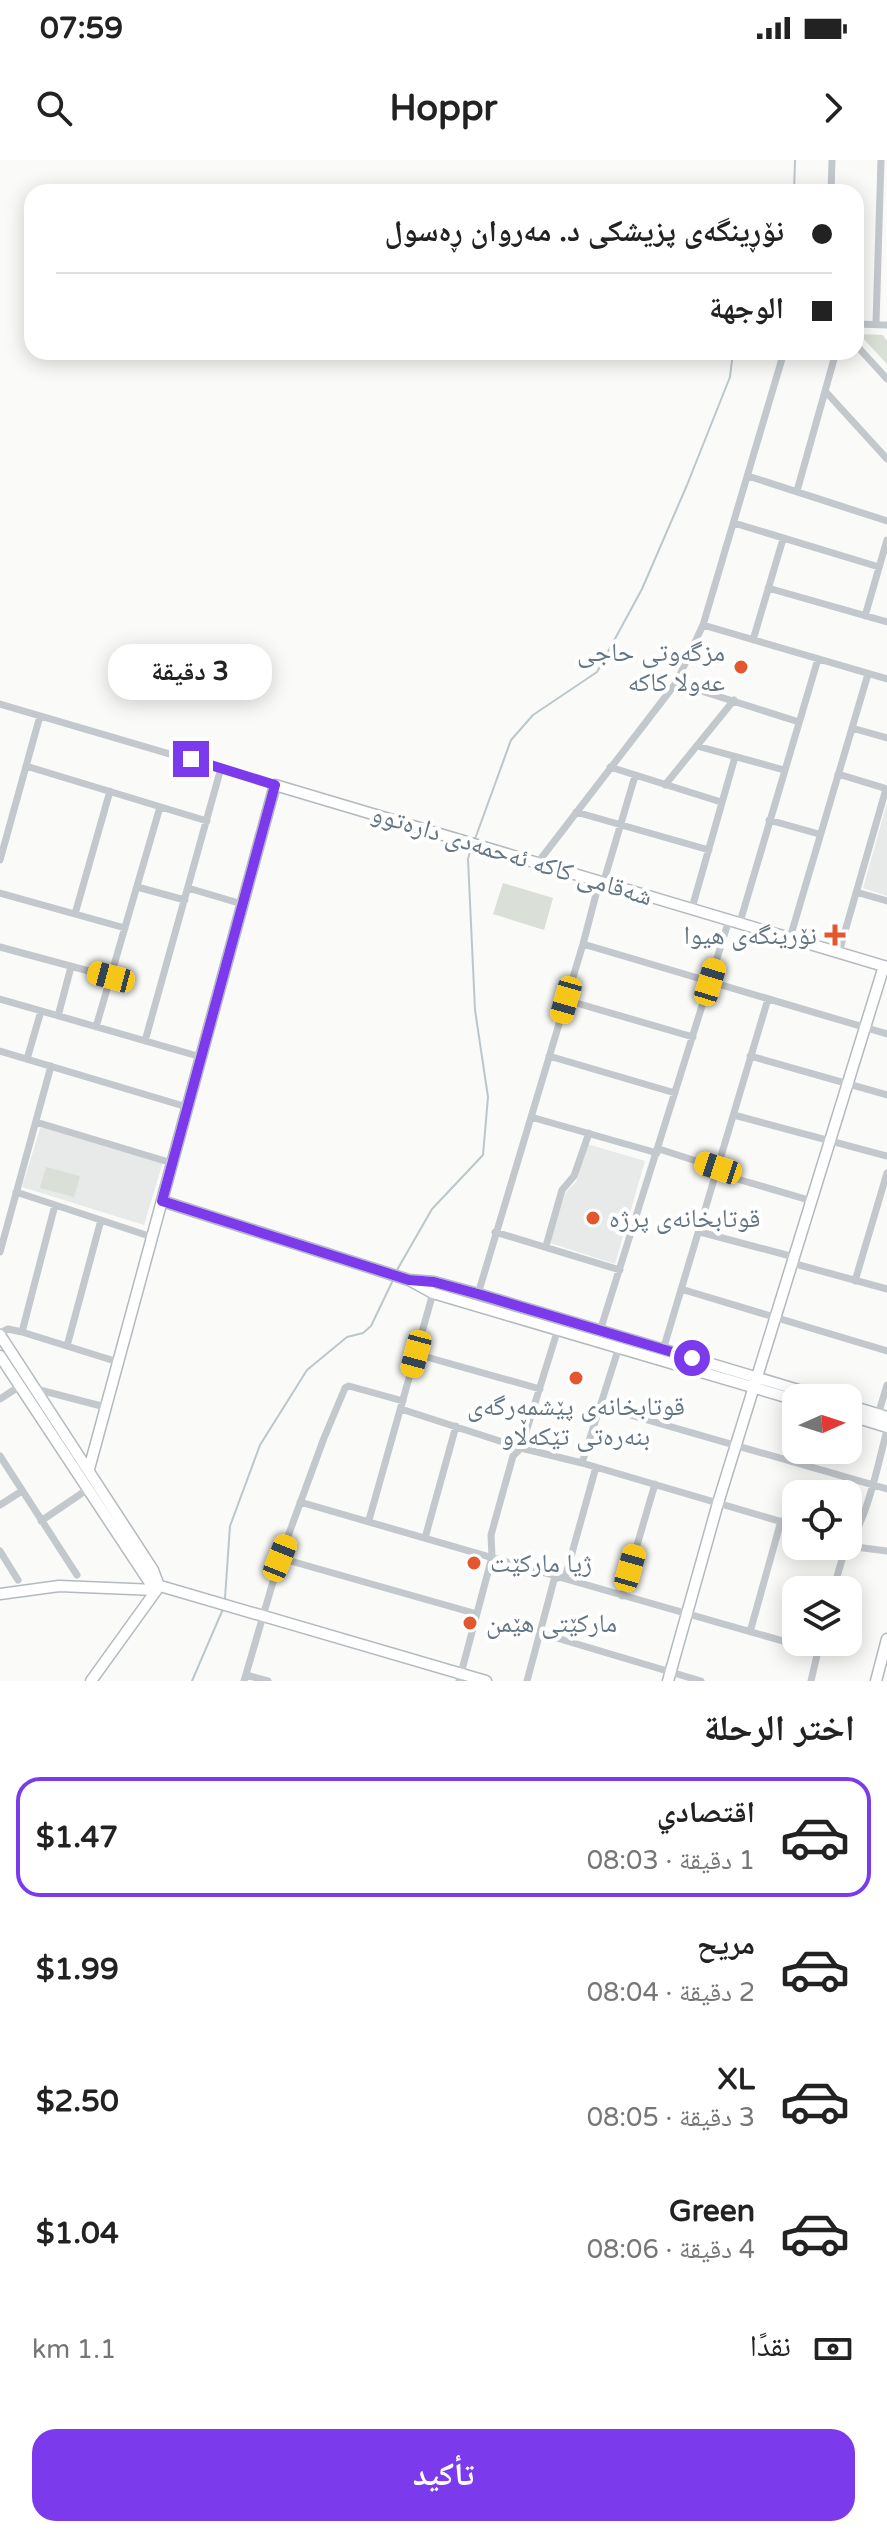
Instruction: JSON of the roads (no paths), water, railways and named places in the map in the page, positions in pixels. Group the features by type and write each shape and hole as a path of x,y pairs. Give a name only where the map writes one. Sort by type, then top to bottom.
{"street":[{"path":"831,184 832,160"},
{"path":"876,324 881,160"},
{"path":"864,324 887,325"},
{"path":"864,354 887,379"},
{"path":"536,865 676,683 703,625 782,360"},
{"path":"797,491 834,360"},
{"path":"826,392 887,459"},
{"path":"748,476 887,521"},
{"path":"734,523 879,567"},
{"path":"753,640 783,539"},
{"path":"865,616 887,540"},
{"path":"768,588 887,622"},
{"path":"703,625 887,679"},
{"path":"599,1336 710,982 769,820 818,659"},
{"path":"790,938 868,674"},
{"path":"676,683 799,722"},
{"path":"665,785 734,700"},
{"path":"0,704 275,785 89,1469"},
{"path":"0,860 40,716"},
{"path":"852,728 887,738"},
{"path":"697,746 784,770"},
{"path":"692,908 735,757"},
{"path":"26,766 207,821"},
{"path":"610,767 721,802"},
{"path":"145,1041 221,768"},
{"path":"838,774 886,789 839,952"},
{"path":"478,1294 635,776"},
{"name":"شەقامی کاکە ئەحمەدی دارەتوو","path":"275,785 886,967"},
{"path":"75,914 110,791"},
{"path":"96,1027 160,807"},
{"path":"576,812 709,850"},
{"path":"769,820 819,834"},
{"path":"137,887 185,900"},
{"path":"188,888 242,904"},
{"path":"856,892 887,901"},
{"path":"0,893 125,928"},
{"path":"583,944 887,1034"},
{"path":"0,947 111,977"},
{"path":"58,1016 71,967"},
{"path":"670,1677 718,1503 777,1319 864,1027 886,967"},
{"path":"0,999 201,1057"},
{"path":"663,1350 768,999"},
{"path":"566,1000 693,1037"},
{"path":"27,1059 41,1011"},
{"path":"0,1051 187,1107"},
{"path":"549,1056 675,1093"},
{"path":"750,1056 887,1095"},
{"path":"0,1252 2,1231 51,1066"},
{"path":"734,1115 887,1156"},
{"path":"531,1117 658,1151 812,1201"},
{"path":"36,1122 172,1163"},
{"path":"546,1246 562,1190 574,1176 589,1133"},
{"path":"855,1281 887,1173"},
{"path":"16,1192 152,1237"},
{"path":"162,1201 420,1283 478,1294 599,1336 619,1347 782,1388"},
{"path":"22,1332 55,1205"},
{"path":"67,1346 101,1220"},
{"path":"495,1232 620,1270"},
{"path":"700,1232 887,1289"},
{"path":"420,1283 433,1293 558,1329 663,1350 782,1394"},
{"path":"681,1289 887,1351"},
{"path":"369,1520 433,1293"},
{"path":"91,1681 158,1588 156,1575 0,1334 8,1329 22,1332 118,1362"},
{"path":"460,1677 492,1557 491,1535 513,1456 521,1448 558,1329"},
{"path":"582,1463 619,1347"},
{"path":"416,1354 540,1389"},
{"path":"0,1356 145,1579 158,1588"},
{"path":"862,1409 883,1416 887,1385"},
{"path":"0,1399 20,1386"},
{"path":"268,1681 245,1678 280,1558 345,1388 349,1386 521,1448 781,1521 750,1632"},
{"path":"36,1389 105,1407"},
{"path":"599,1406 887,1489"},
{"path":"862,1420 887,1428 872,1485 862,1509"},
{"path":"425,1538 456,1426"},
{"path":"0,1456 77,1575"},
{"path":"562,1577 596,1467"},
{"path":"622,1596 655,1484"},
{"path":"41,1521 88,1489"},
{"path":"0,1505 22,1491"},
{"path":"300,1502 622,1596 782,1638"},
{"path":"862,1546 887,1551"},
{"path":"0,1551 18,1580"},
{"path":"280,1558 477,1614"},
{"path":"527,1681 554,1580 562,1577"},
{"path":"0,1594 59,1586 158,1588 460,1677 486,1681"},
{"path":"540,1633 670,1677 701,1681"},
{"path":"876,1681 887,1639"},
{"path":"811,1681 817,1656"}],"waterway":[{"path":"794,184 795,160"},
{"path":"475,839 511,740 533,715 597,672 642,589 730,377 732,360"},
{"path":"397,1270 432,1209 483,1155 488,1097 475,1010 468,859 471,848"},
{"path":"225,1598 230,1526 260,1445 307,1370 347,1337 363,1333 371,1326 393,1280"},
{"path":"192,1681 223,1609"}],"place":[{"name":"مزگەوتی حاجی عەولا کاکە","path":"741,667"},
{"name":"نۆرینگەی هیوا","path":"835,935"},
{"name":"قوتابخانەی پرژە","path":"593,1218"},
{"name":"قوتابخانەی پێشمەرگەی بنەرەتی تێکەڵاو","path":"576,1378"},
{"name":"ژیا مارکێت","path":"474,1563"},
{"name":"مارکێتی هێمن","path":"470,1623"}]}
